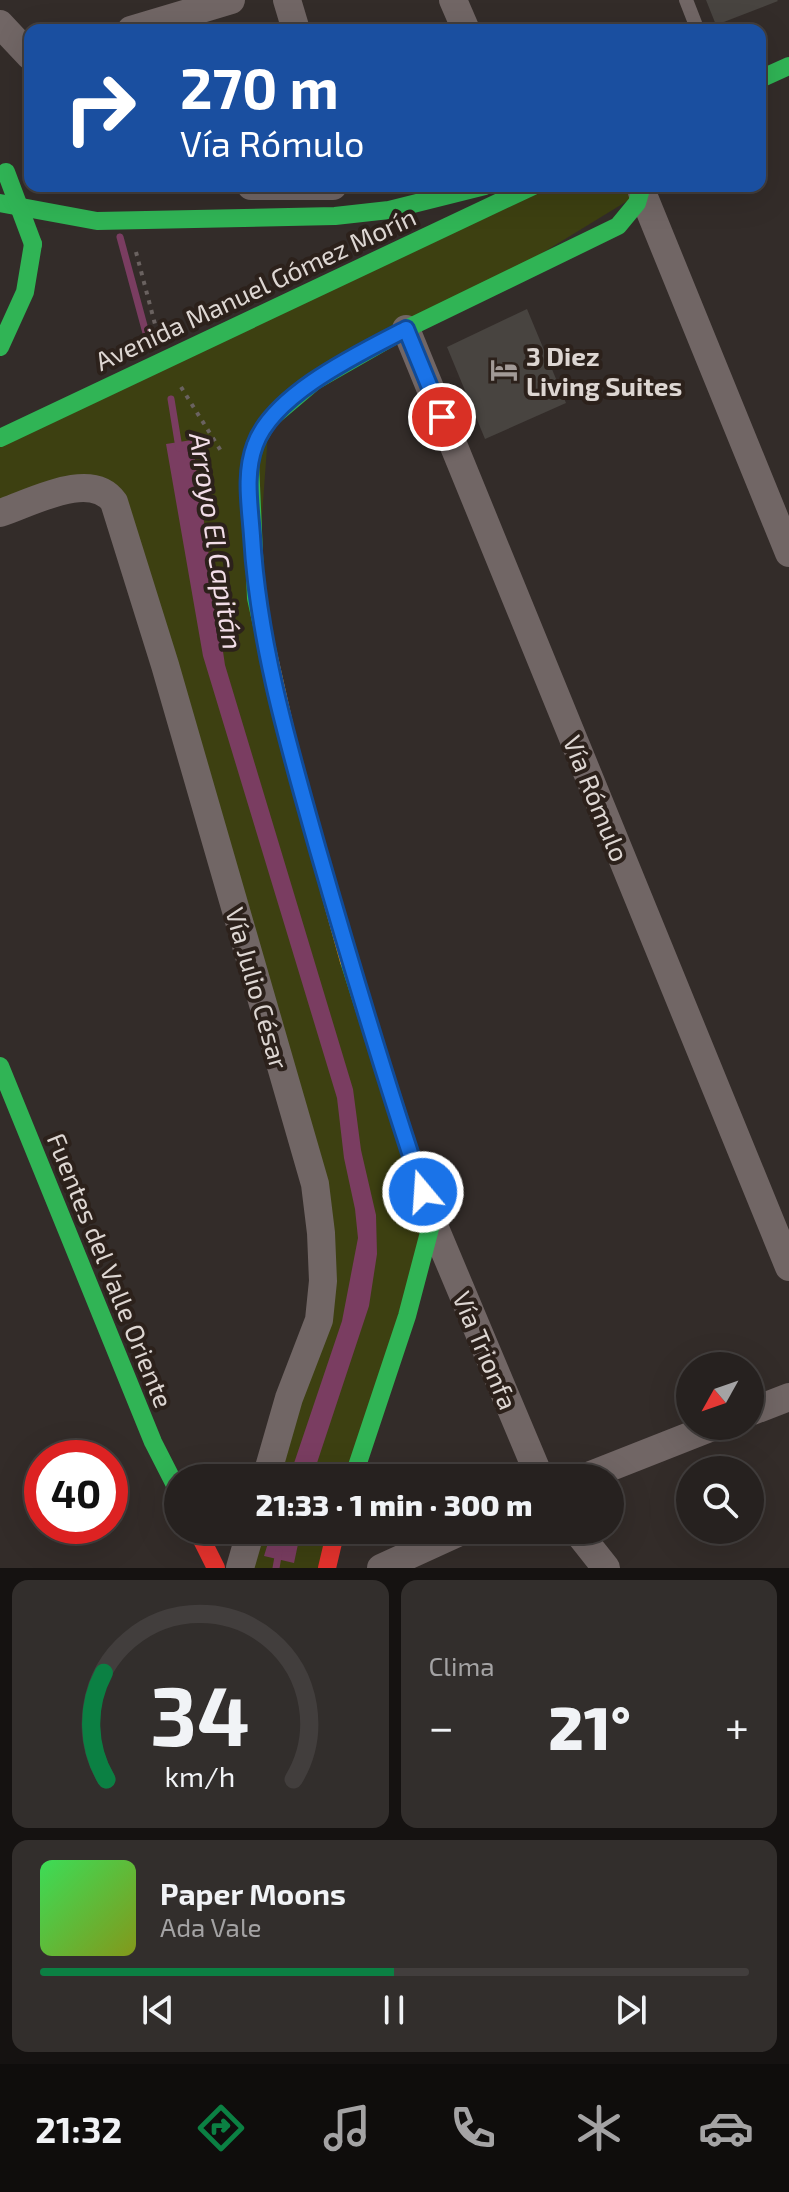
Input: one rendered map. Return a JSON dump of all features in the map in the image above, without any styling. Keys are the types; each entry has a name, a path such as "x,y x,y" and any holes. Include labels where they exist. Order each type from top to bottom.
{"main road":[{"path":"766,76 789,66"},
{"path":"0,149 33,244 25,292 0,347"},
{"path":"0,203 97,221 324,217 389,210 461,192"},
{"name":"Avenida Manuel Gómez Morín","path":"0,438 520,192"},
{"path":"358,1464 407,1316 432,1221 365,1017 289,746 256,598 249,488 255,444 269,420 315,381 406,329 618,226 640,192"},
{"name":"Fuentes del Valle Oriente","path":"0,1066 164,1464"},
{"path":"204,1544 216,1568"},
{"path":"327,1568 333,1544"}],"street":[{"path":"151,24 231,0"},
{"path":"287,0 294,24"},
{"path":"453,0 463,24"},
{"path":"0,24 24,50"},
{"path":"643,192 789,553"},
{"name":"Vía Rómulo","path":"406,329 789,1267"},
{"name":"Vía Julio César","path":"0,513 81,487 103,491 114,502 165,665 315,1184 323,1281 319,1320 289,1398 270,1464"},
{"name":"Vía Trionfa","path":"432,1221 534,1464"},
{"path":"764,1407 789,1397"},
{"path":"619,1464 679,1440"},
{"path":"240,1568 247,1544"},
{"path":"381,1568 433,1544"},
{"path":"587,1544 606,1568"}],"lane":[{"path":"686,0 695,23"}],"green space":[{"path":"519,192 642,192 269,420 256,598 432,1221 357,1464 271,1464 304,1364 321,1233 114,503 81,487 0,510 0,438"},
{"path":"247,1544 333,1544 327,1568 240,1568"}],"shaded area":[{"path":"192,440 225,665 353,1089 361,1150 376,1215 377,1254 369,1306 317,1464 294,1464 342,1321 358,1238 355,1209 344,1158 337,1098 203,656 166,444"},
{"path":"268,1544 298,1544 294,1563 264,1556"}],"building":[{"path":"706,0 778,1 719,24 716,24"},
{"path":"527,309 566,403 485,439 447,347"}],"waterway":[{"name":"Arroyo El Capitán","path":"120,237 146,333"},
{"name":"Arroyo El Capitán","path":"171,399 179,448"},
{"name":"Arroyo El Capitán","path":"276,1568 279,1551"}],"traffic: fast":[{"path":"766,76 789,66"},
{"path":"6,172 33,244"},
{"path":"0,203 97,221 335,216 389,210 461,192"},
{"path":"0,438 520,192"},
{"path":"268,653 256,598 250,463 255,444 269,420 315,381 406,329 618,226 637,203 640,192"},
{"path":"0,347 25,292 33,244"},
{"path":"349,961 432,1221 407,1316 358,1464"},
{"path":"0,1066 164,1464"}],"traffic: slow":[{"path":"268,653 289,746 349,961"}],"traffic: jam":[{"path":"204,1544 216,1568"},
{"path":"327,1568 333,1544"}],"place":[{"name":"3 Diez Living Suites","path":"504,370"}],"route":[{"path":"423,1192 365,1017 289,746 256,598 249,488 255,444 269,420 315,381 406,329 442,417"}]}
